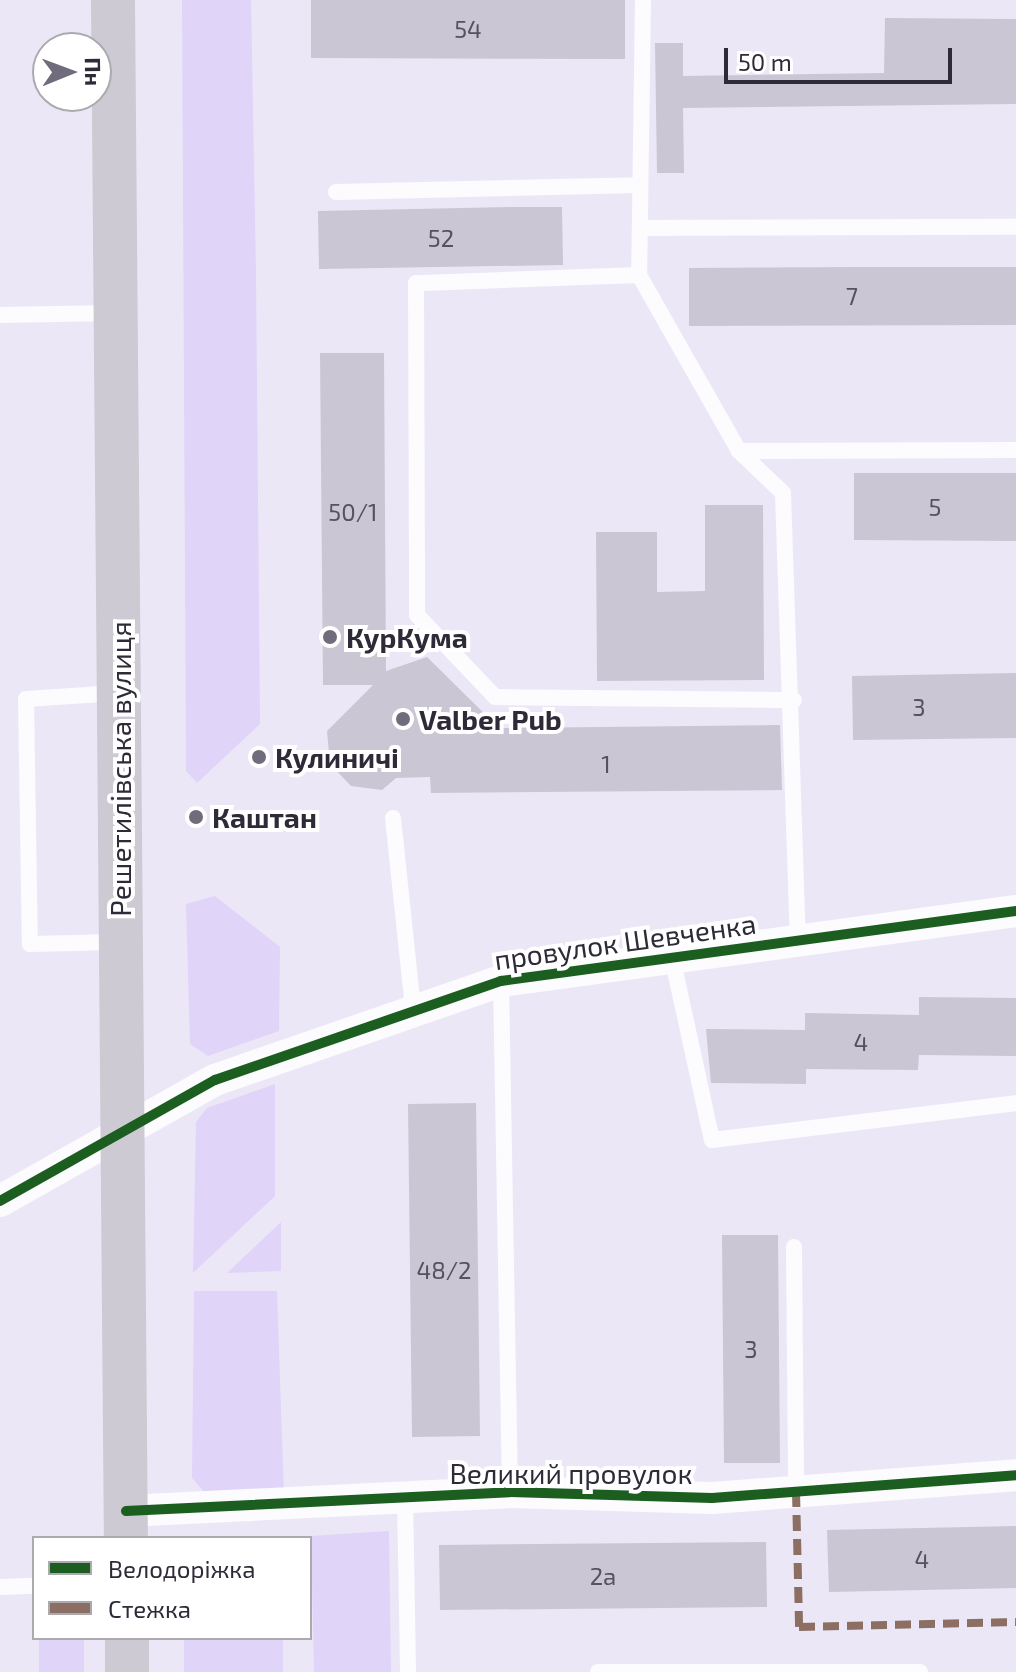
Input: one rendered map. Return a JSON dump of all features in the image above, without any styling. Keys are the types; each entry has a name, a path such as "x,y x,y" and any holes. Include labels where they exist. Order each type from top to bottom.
{"main road":[{"name":"Решетилівська вулиця","path":"113,0 126,1525"},
{"path":"127,1640 127,1672"}],"street":[{"name":"провулок Шевченка","path":"0,1201 123,1128 215,1080 413,1007 501,981 1016,911"},
{"name":"Великий провулок","path":"126,1525 405,1497 510,1492 712,1498 1016,1475"}],"lane":[{"path":"643,0 639,275 739,451 783,493 794,700 798,940"},
{"path":"336,192 639,185"},
{"path":"641,228 1016,227"},
{"path":"639,275 416,283 417,615 495,697 794,700"},
{"path":"0,315 116,313"},
{"path":"739,451 1016,450"},
{"path":"119,693 26,699 30,944 121,942"},
{"path":"393,818 413,1007"},
{"path":"672,957 712,1140 1016,1103"},
{"path":"501,981 510,1492"},
{"path":"794,1247 796,1491"},
{"path":"405,1497 408,1672"},
{"path":"0,1587 32,1586"},
{"path":"598,1672 920,1672"}],"shaded area":[{"path":"182,0 251,0 260,724 197,783 186,771"},
{"path":"215,896 280,947 279,1031 208,1056 190,1044 186,904"},
{"path":"275,1084 275,1196 193,1273 196,1122 207,1108"},
{"path":"281,1222 281,1271 227,1273"},
{"path":"194,1291 277,1291 284,1497 205,1493 192,1478"},
{"path":"389,1531 391,1672 314,1672 311,1536"},
{"path":"39,1640 84,1640 84,1672 39,1672"},
{"path":"184,1640 283,1640 283,1672 184,1672"}],"building":[{"path":"311,0 625,0 625,59 311,58"},
{"path":"885,18 1016,19 1016,104 683,108 684,173 657,173 655,43 683,43 683,76 884,73"},
{"path":"562,207 563,265 319,269 318,211"},
{"path":"1016,267 1016,325 689,326 689,268"},
{"path":"320,353 384,353 386,671 427,657 499,728 780,725 782,790 431,793 430,777 396,778 382,790 351,786 330,764 327,731 373,685 323,685"},
{"path":"854,473 1016,473 1016,541 854,540"},
{"path":"705,505 763,505 764,680 597,681 596,532 657,532 657,592 705,591"},
{"path":"1016,673 1016,738 853,740 852,676"},
{"path":"919,997 1016,998 1016,1056 919,1055 918,1070 806,1069 806,1084 711,1083 706,1029 805,1030 805,1013 919,1015"},
{"path":"476,1103 480,1436 412,1437 408,1104"},
{"path":"722,1235 778,1235 780,1463 724,1463"},
{"path":"1016,1526 1016,1588 829,1592 827,1530"},
{"path":"766,1542 767,1607 440,1610 439,1545"}],"marked path":[{"path":"796,1491 799,1627 1016,1622"}],"cycle path":[{"path":"0,1201 215,1080 501,981 1016,911"},
{"path":"126,1511 510,1492 712,1498 1016,1475"}],"place":[{"name":"КурКума","path":"330,637"},
{"name":"Valber Pub","path":"403,719"},
{"name":"Кулиничі","path":"259,757"},
{"name":"Каштан","path":"196,817"}]}
